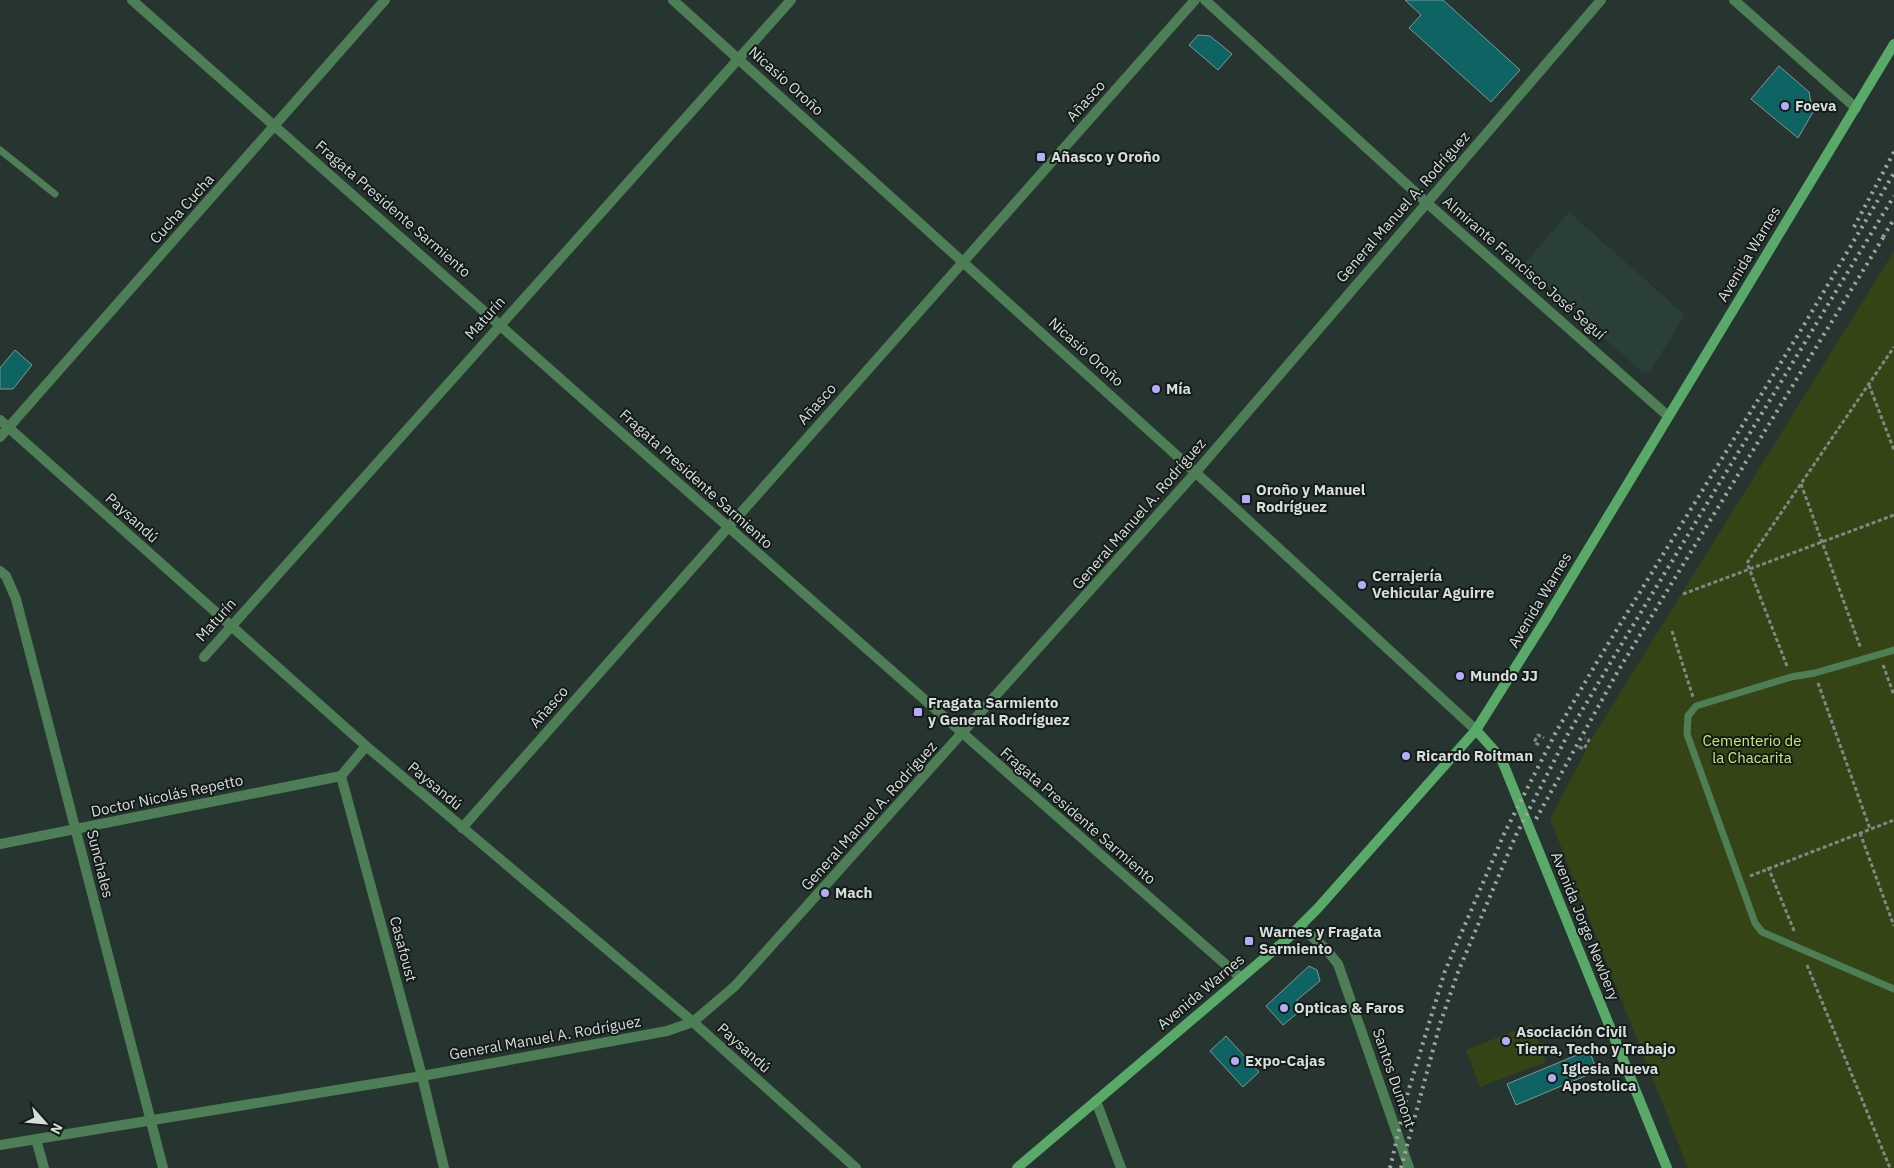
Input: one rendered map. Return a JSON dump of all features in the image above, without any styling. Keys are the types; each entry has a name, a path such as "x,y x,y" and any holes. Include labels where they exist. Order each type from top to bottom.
{"main road":[{"name":"Avenida Warnes","path":"1017,1168 1300,926 1476,730 1546,619 1894,44"},
{"name":"Avenida Jorge Newbery","path":"1476,730 1501,758 1667,1168"}],"street":[{"name":"Fragata Presidente Sarmiento","path":"132,0 500,324 727,528 1241,978"},
{"name":"Cucha Cucha","path":"0,437 4,424 276,126 385,0"},
{"name":"Nicasio Oroño","path":"674,0 1196,472 1476,730"},
{"name":"Maturín","path":"204,657 791,0"},
{"name":"Añasco","path":"462,828 1195,0"},
{"name":"Almirante Francisco José Seguí","path":"1205,0 1427,203 1668,416"},
{"name":"General Manuel A. Rodríguez","path":"0,1145 422,1076 642,1036 693,1022 735,986 1196,472 1600,0"},
{"path":"1734,0 1856,108"},
{"name":"Paysandú","path":"4,424 366,746 693,1022 856,1168"},
{"name":"Sunchales","path":"0,571 6,576 16,598 163,1168"},
{"path":"341,776 366,746"},
{"name":"Doctor Nicolás Repetto","path":"0,844 341,776"},
{"name":"Casafoust","path":"341,776 422,1076 444,1168"},
{"name":"Santos Dumont","path":"1300,926 1326,949 1338,964 1409,1168"},
{"path":"1096,1101 1121,1168"},
{"path":"36,1139 44,1168"}],"lane":[{"path":"0,150 55,194"},
{"path":"1894,650 1815,673 1791,677 1696,706 1688,716 1688,734 1755,923 1762,932 1894,989"}],"path":[{"path":"1791,677 1747,563 1894,347"},
{"path":"1869,385 1894,450"},
{"path":"1801,484 1865,659"},
{"path":"1683,594 1894,515"},
{"path":"1672,631 1696,706"},
{"path":"1879,655 1894,695"},
{"path":"1815,673 1870,829"},
{"path":"1539,745 1534,742 1538,735 1544,738"},
{"path":"1579,746 1584,749 1589,740 1585,738"},
{"path":"1740,881 1768,868 1894,820"},
{"path":"1860,833 1894,926"},
{"path":"1768,868 1890,1168"}],"shaded area":[{"path":"1569,212 1685,315 1650,371 1643,373 1523,265"}],"green space":[{"name":"Cementerio de la Chacarita","path":"1894,251 1894,1168 1688,1168 1550,819 1594,735"},
{"path":"1532,1024 1546,1062 1480,1087 1466,1050"}],"building":[{"path":"1405,0 1443,0 1520,70 1491,102 1409,28 1421,15"},
{"path":"1198,35 1210,36 1232,54 1218,70 1189,45"},
{"name":"Foeva","path":"1779,66 1809,92 1813,112 1798,138 1751,99"},
{"path":"15,350 32,365 13,389 0,389 0,368"},
{"path":"1309,966 1317,970 1320,981 1297,1000 1300,1011 1283,1025 1266,1006"},
{"name":"Expo-Cajas","path":"1226,1036 1259,1072 1243,1087 1210,1051"},
{"name":"Iglesia Nueva Apostolica","path":"1589,1050 1597,1071 1516,1105 1507,1084"}],"railway":[{"path":"1854,227 1894,152"},
{"path":"1390,1168 1408,1092 1445,971 1504,834 1556,732 1597,662 1804,325 1894,173"},
{"path":"1401,1168 1440,1024 1458,972 1516,835 1568,734 1894,196"},
{"path":"1883,237 1894,219"},
{"path":"1536,819 1618,671 1886,233"}],"place":[{"name":"Foeva","path":"1785,106"},
{"name":"Añasco y Oroño","path":"1041,157"},
{"name":"Mía","path":"1156,389"},
{"name":"Oroño y Manuel Rodríguez","path":"1246,499"},
{"name":"Cerrajería Vehicular Aguirre","path":"1362,585"},
{"name":"Mundo JJ","path":"1460,676"},
{"name":"Fragata Sarmiento y General Rodríguez","path":"918,712"},
{"name":"Ricardo Roitman","path":"1406,756"},
{"name":"Mach","path":"825,893"},
{"name":"Warnes y Fragata Sarmiento","path":"1249,941"},
{"name":"Opticas & Faros","path":"1284,1008"},
{"name":"Asociación Civil Tierra, Techo y Trabajo","path":"1506,1041"},
{"name":"Expo-Cajas","path":"1235,1061"},
{"name":"Iglesia Nueva Apostolica","path":"1552,1078"}]}
